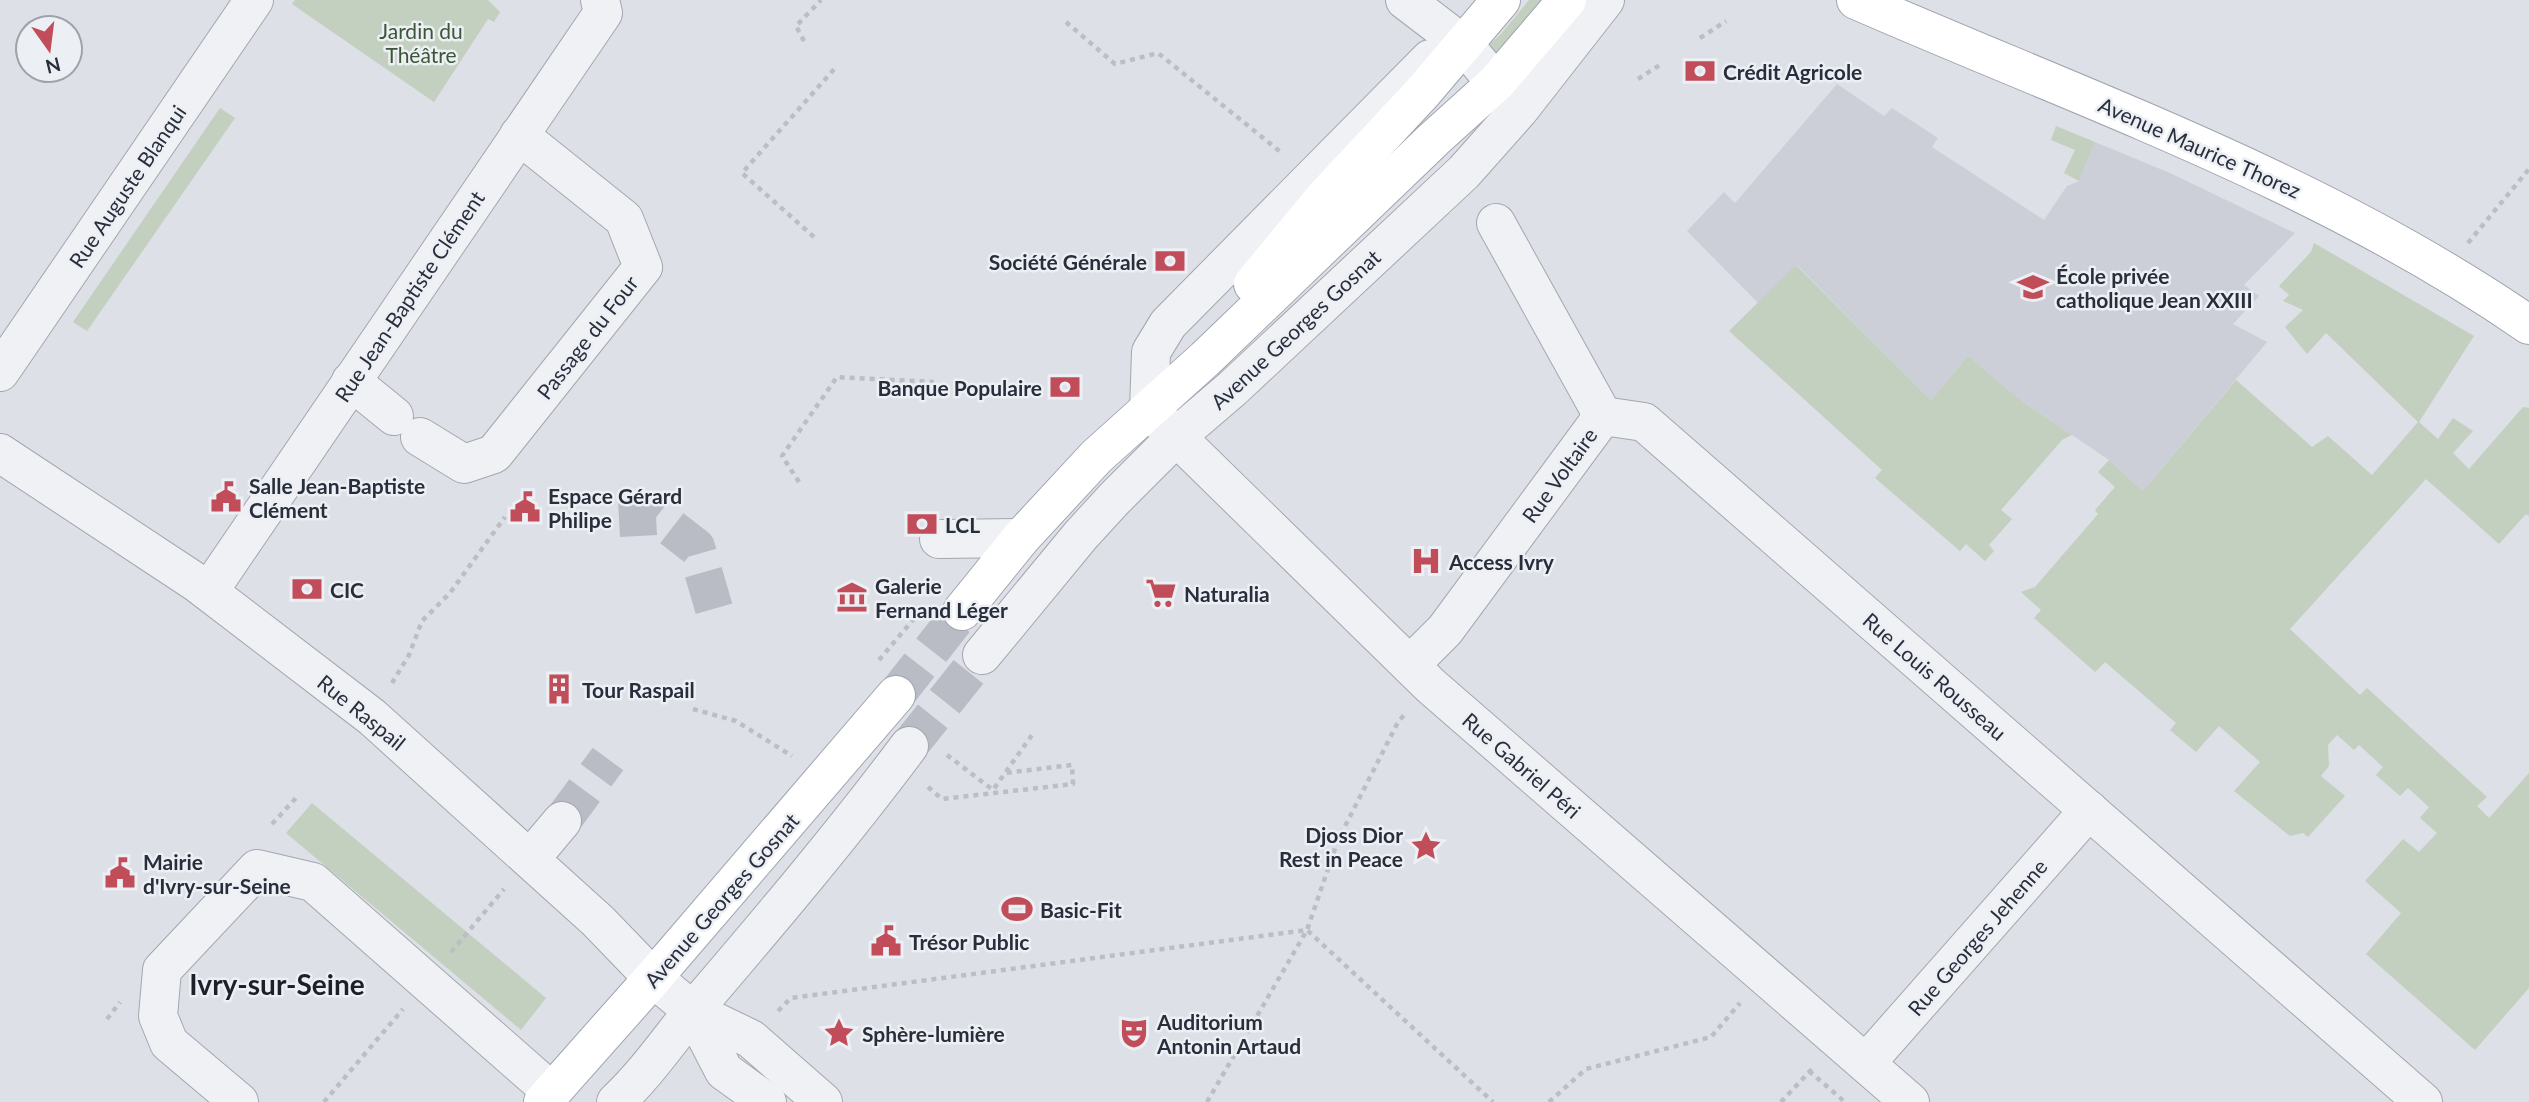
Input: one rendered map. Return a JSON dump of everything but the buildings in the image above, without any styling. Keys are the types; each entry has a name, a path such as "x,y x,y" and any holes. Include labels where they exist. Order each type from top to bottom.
{"main road":[{"name":"Avenue Georges Gosnat","path":"1149,410 1324,198 1464,46 1501,0"},
{"name":"Avenue Georges Gosnat","path":"962,611 1021,538 1096,457 1496,83 1567,0"},
{"name":"Avenue Maurice Thorez","path":"1856,0 2142,119 2268,176 2436,265 2529,325"},
{"name":"Avenue Georges Gosnat","path":"547,1097 896,695"}],"street":[{"name":"Rue Auguste Blanqui","path":"0,372 254,0"},
{"name":"Rue Jean-Baptiste Clément","path":"209,591 603,13 600,0"},
{"path":"1405,0 1464,46 1496,83"},
{"name":"Avenue Georges Gosnat","path":"982,655 1081,535 1177,436 1233,388 1455,180 1518,110 1605,0"},
{"name":"Passage du Four","path":"351,382 407,426 464,464 494,454 643,267 624,219 519,135"},
{"path":"1496,223 1603,416"},
{"name":"Rue Gabriel Péri","path":"1149,410 1421,675 1910,1102"},
{"name":"Rue Voltaire","path":"1421,675 1445,630 1603,416"},
{"name":"Rue Louis Rousseau","path":"1603,416 1644,422 2423,1102"},
{"name":"Rue Raspail","path":"0,453 209,591 372,717 598,921 653,978 693,1011"},
{"path":"939,540 1021,538"},
{"path":"616,1102 636,1083 693,1011 915,752"},
{"name":"Rue Georges Jehenne","path":"1866,1063 2089,810"},
{"path":"530,859 562,821"},
{"path":"239,1102 169,1043 158,1016 162,971 257,869 313,882 547,1097"},
{"path":"693,1011 751,1039 823,1102"},
{"path":"693,1011 724,1070 768,1102"}],"path":[{"path":"804,41 796,26 821,0"},
{"path":"1700,38 1726,21"},
{"path":"1066,22 1115,64 1158,53 1281,152"},
{"path":"1638,79 1663,63"},
{"path":"814,237 743,173 836,66"},
{"path":"2468,243 2529,169"},
{"path":"799,482 782,456 837,377 934,382"},
{"path":"372,717 409,655 422,621 450,593 505,517"},
{"path":"1207,1102 1307,930 1344,828 1421,675"},
{"path":"693,709 736,721 765,739"},
{"path":"915,752 993,790 1032,735"},
{"path":"915,752 942,799 1073,784 1072,765 1005,773"},
{"path":"272,824 296,798"},
{"path":"751,1039 791,998 1307,930"},
{"path":"1307,930 1493,1102"},
{"path":"1549,1102 1586,1069 1710,1037 1765,975"},
{"path":"1810,1072 1845,1102"}],"shaded area":[{"name":"École privée catholique Jean XXIII","path":"1837,84 1884,116 1892,108 1938,138 1932,147 2044,220 2067,186 2079,181 2095,142 2170,173 2295,233 2244,285 2259,296 2233,324 2267,342 2143,491 2109,460 2023,402 1968,356 1931,400 1797,265 1758,303 1687,231 1724,192 1735,203"}],"green space":[{"name":"Jardin du Théâtre","path":"295,0 488,0 500,12 494,22 488,19 434,102 292,4"},
{"path":"1529,0 1554,0 1495,57 1490,44"},
{"path":"220,108 235,118 87,331 73,322"},
{"path":"2056,126 2095,142 2079,181 2064,173 2075,150 2051,140"},
{"path":"2314,243 2474,336 2419,422 2438,439 2453,418 2473,431 2453,453 2469,469 2523,407 2529,408 2529,516 2526,514 2499,544 2426,479 2290,629 2360,695 2367,688 2487,797 2477,806 2489,818 2529,773 2529,988 2475,1050 2366,954 2401,913 2365,881 2403,839 2419,852 2437,833 2420,818 2429,807 2408,788 2400,796 2376,775 2383,767 2359,745 2354,750 2337,735 2328,745 2329,766 2321,776 2345,796 2308,837 2303,833 2290,836 2234,791 2260,762 2219,726 2196,752 2170,730 2176,723 2105,662 2095,672 2034,618 2041,610 2021,592 2035,587 2098,514 2095,510 2115,487 2098,472 2109,460 2143,491 2236,380 2312,447 2328,436 2372,475 2418,422 2326,333 2307,354 2285,327 2303,310 2283,301 2289,295 2279,286 2311,252"},
{"path":"1796,265 1931,400 1968,356 2023,402 2072,435 2062,440 2001,510 2012,519 1989,545 1994,551 1985,561 1966,544 1960,551 1875,478 1882,470 1729,331"},
{"path":"312,803 546,998 521,1030 286,833"}],"tunnel":[{"path":"619,518 656,516 696,547 719,626"},
{"path":"896,695 962,611"},
{"path":"909,746 982,655"},
{"path":"562,821 608,759"}],"place":[{"name":"Crédit Agricole","path":"1700,71"},
{"name":"Société Générale","path":"1170,261"},
{"name":"École privée catholique Jean XXIII","path":"2033,287"},
{"name":"Banque Populaire","path":"1065,387"},
{"name":"Salle Jean-Baptiste Clément","path":"226,497"},
{"name":"Espace Gérard Philipe","path":"525,507"},
{"name":"LCL","path":"922,524"},
{"name":"Access Ivry","path":"1426,561"},
{"name":"CIC","path":"307,589"},
{"name":"Naturalia","path":"1161,593"},
{"name":"Galerie Fernand Léger","path":"852,597"},
{"name":"Tour Raspail","path":"559,689"},
{"name":"Djoss Dior Rest in Peace","path":"1426,846"},
{"name":"Mairie d'Ivry-sur-Seine","path":"120,873"},
{"name":"Basic-Fit","path":"1017,909"},
{"name":"Trésor Public","path":"886,941"},
{"name":"Sphère-lumière","path":"839,1033"},
{"name":"Auditorium Antonin Artaud","path":"1134,1033"}],"district":[{"name":"Ivry-sur-Seine","path":"277,984"}]}
